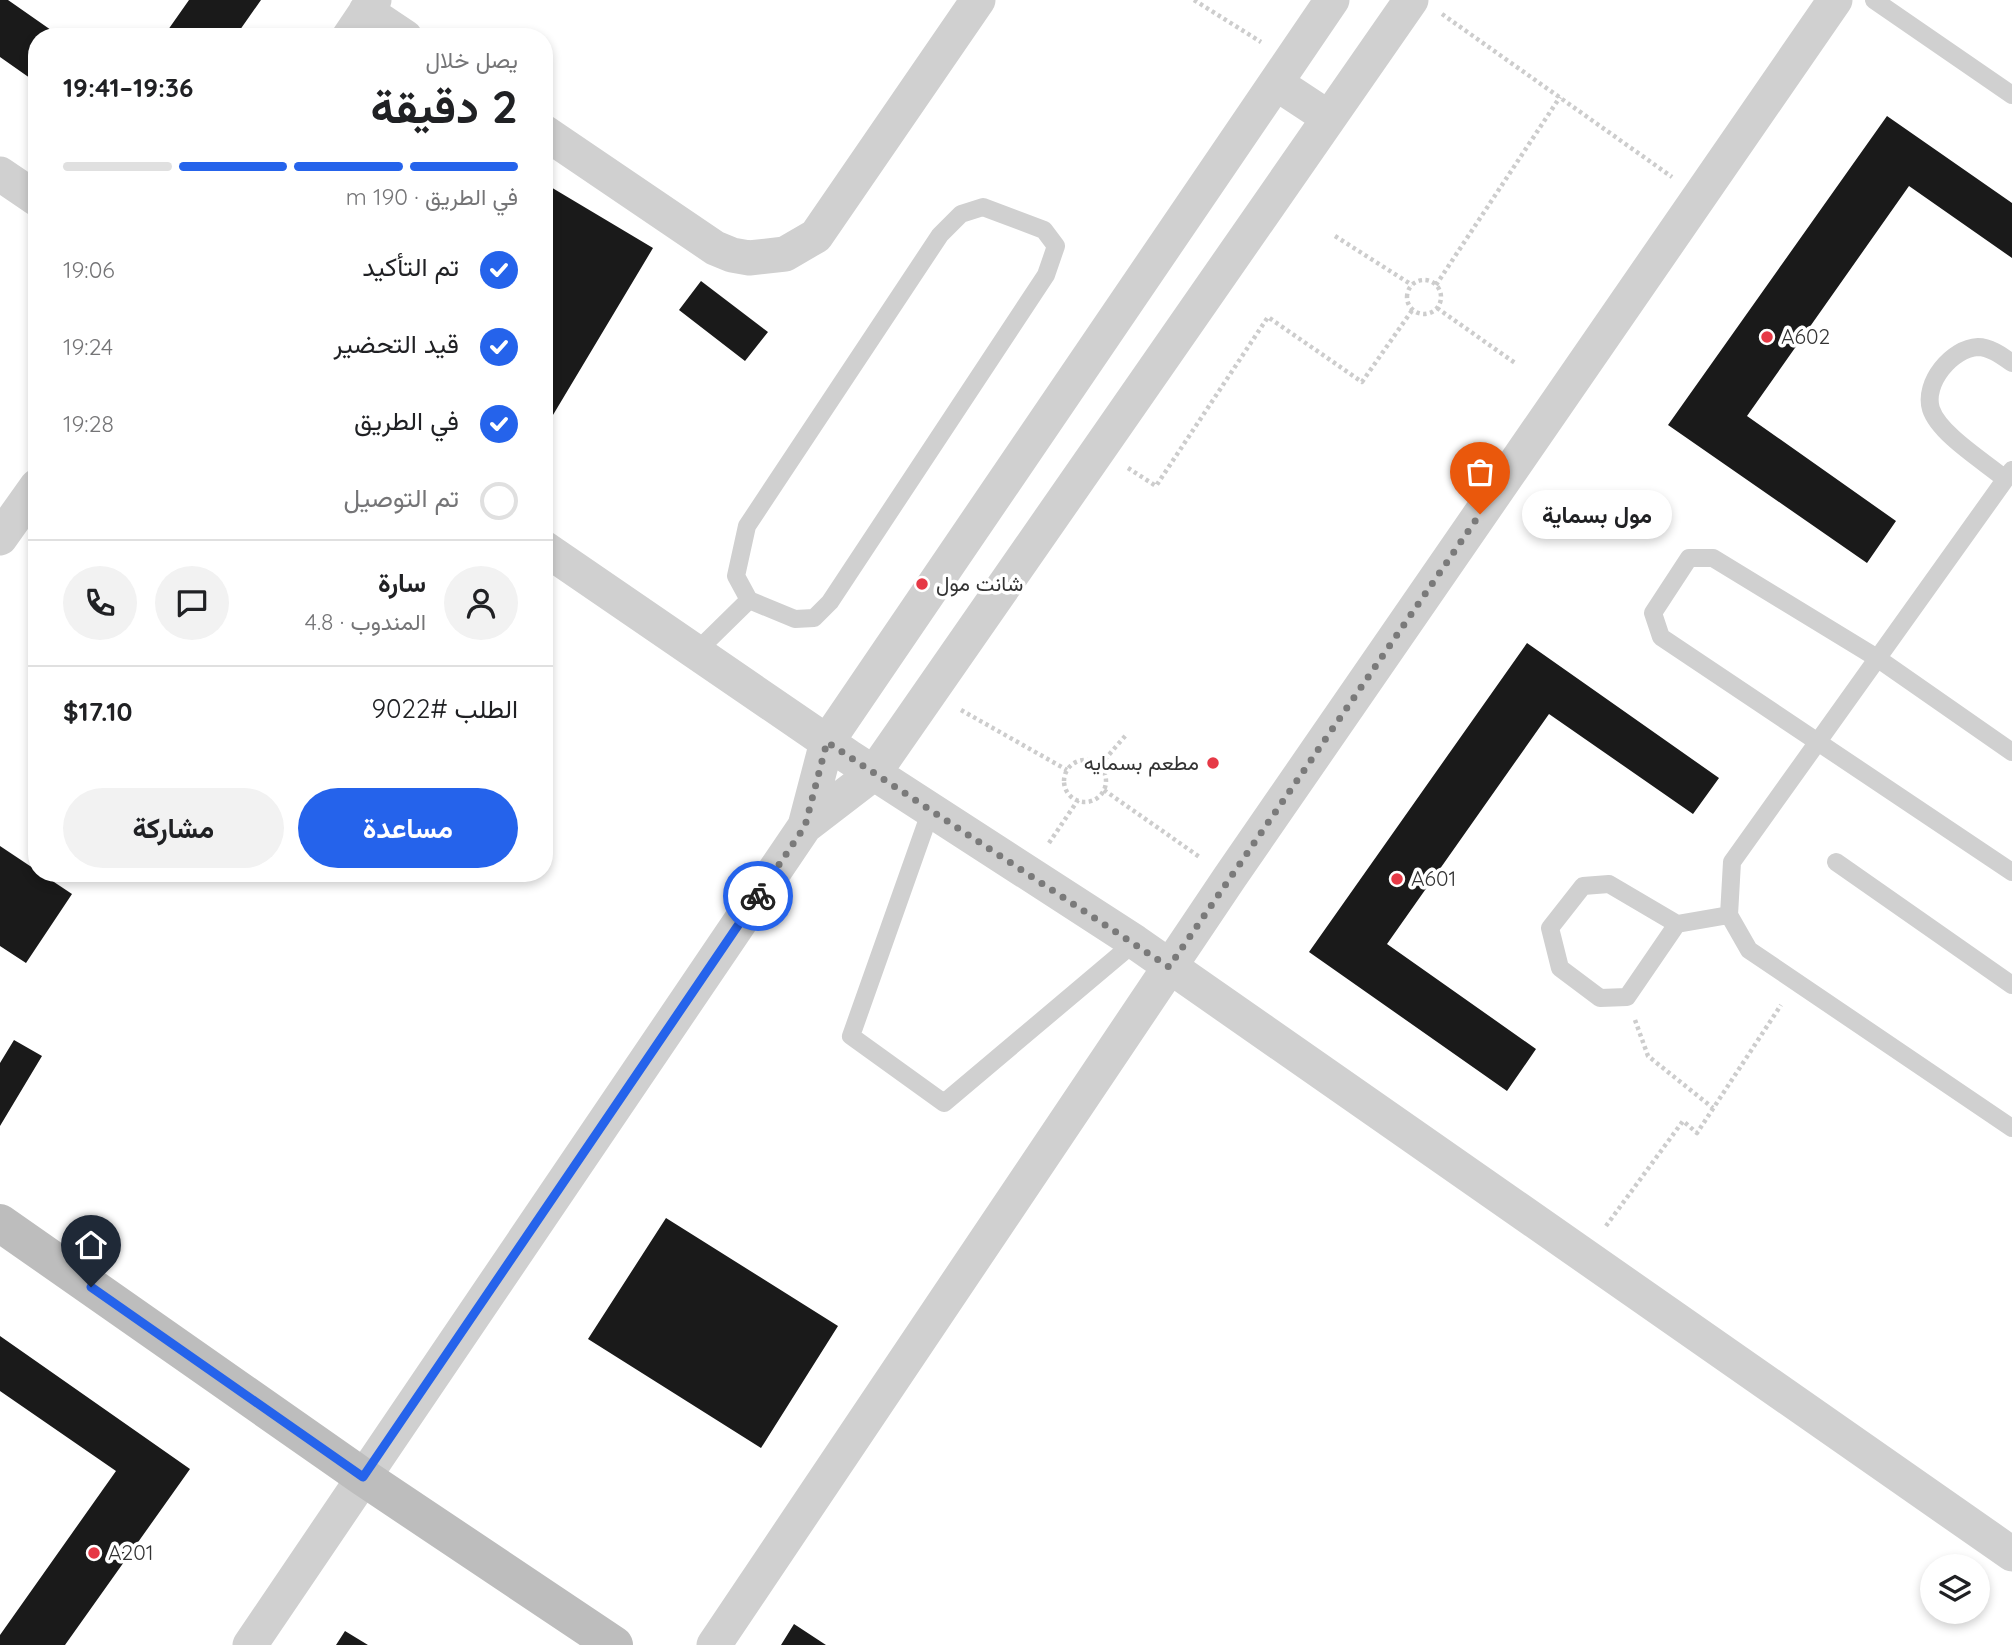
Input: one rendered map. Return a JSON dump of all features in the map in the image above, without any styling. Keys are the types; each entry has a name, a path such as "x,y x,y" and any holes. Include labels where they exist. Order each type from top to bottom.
{"street":[{"path":"553,138 715,248 749,258 785,254 816,236 978,0"},
{"path":"805,826 827,742 1332,0"},
{"path":"714,1645 1230,877 1835,0"},
{"path":"250,1645 805,826 874,773 1329,118 1421,4"},
{"path":"363,16 387,28"},
{"path":"1283,72 1329,118"},
{"path":"0,174 28,194"},
{"path":"0,538 28,499"},
{"path":"553,554 827,742 1135,942 2012,1554"},
{"path":"0,1223 363,1477 614,1645"}],"lane":[{"path":"1874,0 2012,95"},
{"path":"983,207 1044,230 1056,246 1046,275 830,602 814,618 796,619 749,600 736,576 747,526 940,235 961,214 983,207"},
{"path":"2012,363 1980,347 1963,350 1949,360 1929,392 1931,408 1940,426 2009,474 1732,862 1730,915 1749,950 2012,1128"},
{"path":"2012,752 1877,658 1713,558 1689,558 1653,613 1661,637 2012,872"},
{"path":"696,652 749,600"},
{"path":"931,810 851,1036 944,1103 1135,942"},
{"path":"1836,862 2012,985"},
{"path":"1677,924 1627,997 1600,998 1560,968 1550,928 1583,886 1609,884 1677,924 1730,915"}],"path":[{"path":"1194,0 1283,72"},
{"path":"1421,4 1560,97 1700,197"},
{"path":"1436,285 1560,97"},
{"path":"1335,236 1412,285 1428,280 1436,285 1441,292 1437,308"},
{"path":"1412,285 1408,302 1413,309 1420,314 1437,308"},
{"path":"1437,308 1515,363"},
{"path":"1099,448 1156,486 1268,317 1362,382 1413,309"},
{"path":"929,692 1067,770"},
{"path":"1100,765 1126,735"},
{"path":"1028,873 1078,800 1097,798 1104,790 1107,777 1100,765 1088,760 1076,762 1067,770 1066,787 1078,800"},
{"path":"1104,790 1230,877"},
{"path":"1585,1255 1684,1121 1697,1133 1760,1042 1795,981"},
{"path":"1627,997 1648,1056 1713,1108"}],"building":[{"path":"0,0 8,0 48,28 28,28 28,77 0,57"},
{"path":"189,0 261,0 241,28 169,28"},
{"name":"A602","path":"1887,116 2012,203 2012,258 1909,186 1747,416 1896,521 1867,563 1668,425"},
{"path":"553,188 653,248 553,415"},
{"path":"701,281 768,332 745,361 679,310"},
{"name":"A601","path":"1527,643 1719,778 1693,814 1549,714 1387,944 1536,1049 1507,1091 1309,952"},
{"path":"0,846 28,865 28,882 54,882 72,894 26,963 0,946"},
{"path":"14,1040 42,1056 0,1126 0,1063"},
{"path":"666,1218 838,1326 761,1448 588,1339"},
{"name":"A201","path":"0,1336 190,1469 65,1645 0,1645 0,1635 116,1471 0,1391"},
{"path":"794,1624 826,1645 781,1645"},
{"path":"345,1631 368,1645 336,1645"}],"way so far":[{"path":"758,896 805,826 827,742 1135,942 1169,967 1480,514"}],"place":[{"name":"A602","path":"1767,337"},
{"name":"مول بسماية","path":"1480,514"},
{"name":"شانت مول","path":"922,584"},
{"name":"مطعم بسمايه","path":"1213,763"},
{"name":"A601","path":"1397,879"},
{"name":"A201","path":"94,1553"}],"route":[{"path":"91,1287 363,1477 758,896"}]}
